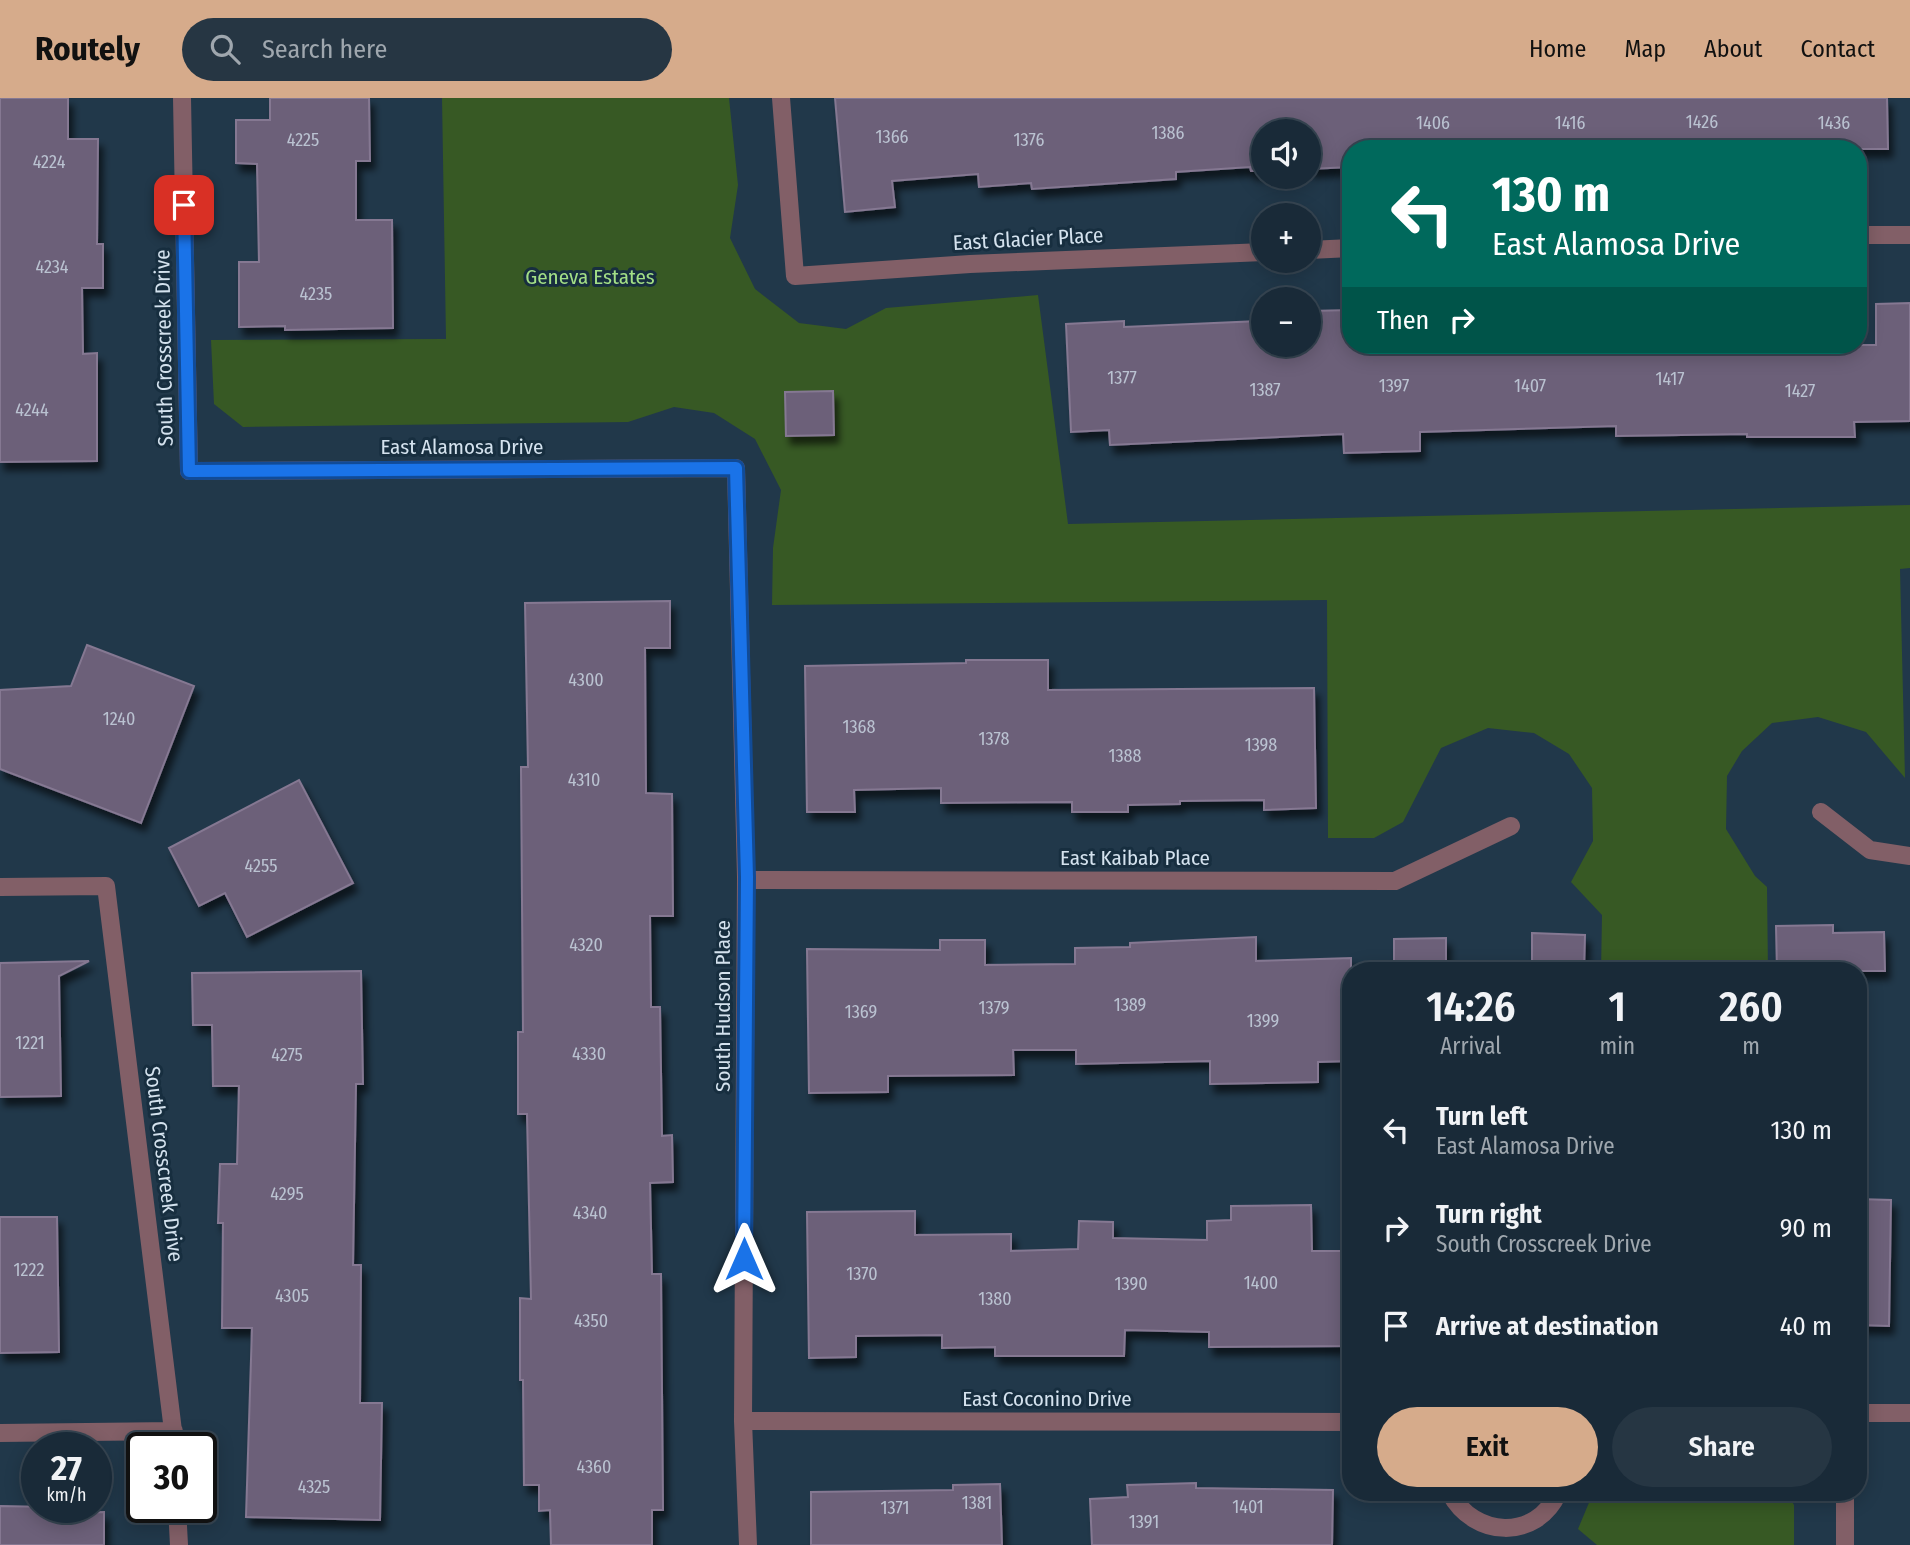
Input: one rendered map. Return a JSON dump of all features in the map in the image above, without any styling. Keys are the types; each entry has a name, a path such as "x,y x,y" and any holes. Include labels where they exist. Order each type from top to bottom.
{"street":[{"name":"South Crosscreek Drive","path":"183,98 189,471"},
{"name":"East Glacier Place","path":"781,98 795,276 970,264 1251,253"},
{"path":"1867,235 1910,234"},
{"path":"1321,249 1342,248"},
{"name":"East Alamosa Drive","path":"189,471 736,468"},
{"name":"South Hudson Place","path":"736,468 747,880 743,1422 748,1545"},
{"path":"1821,812 1870,849 1910,856"},
{"name":"East Kaibab Place","path":"747,880 1395,881 1511,826"},
{"name":"South Crosscreek Drive","path":"0,887 106,886 174,1432"},
{"path":"1867,1413 1910,1413"},
{"name":"East Coconino Drive","path":"743,1422 1342,1422"},
{"path":"0,1433 126,1437"},
{"path":"1456,1501 1469,1517 1500,1529 1523,1527 1541,1517 1555,1501"},
{"path":"1845,1501 1845,1545"},
{"path":"178,1523 179,1545"}],"green space":[{"name":"Geneva Estates","path":"442,98 729,98 738,185 730,238 755,289 799,323 846,329 886,308 1038,295 1068,524 1910,505 1910,568 1900,569 1905,778 1866,732 1818,717 1772,723 1742,751 1727,776 1726,829 1755,876 1767,887 1768,962 1601,962 1602,915 1571,882 1593,841 1592,788 1569,754 1534,733 1488,728 1441,748 1403,822 1374,838 1328,838 1327,600 772,605 773,548 781,490 755,439 714,413 674,407 628,422 243,427 214,404 211,340 446,339"},
{"path":"1590,1501 1792,1501 1794,1505 1794,1545 1597,1545 1578,1529"}],"building":[{"path":"0,98 68,98 68,139 98,139 97,244 103,244 103,288 82,288 83,354 97,353 97,461 0,462"},
{"path":"270,98 369,98 370,161 356,161 356,220 392,220 393,328 285,330 285,326 239,327 239,262 259,262 257,164 236,163 236,120 270,120"},
{"path":"835,98 1887,98 1888,149 1867,149 1867,140 1342,140 1342,167 1321,168 1321,119 1251,119 1251,171 1250,167 1176,172 1176,179 1032,189 1031,183 979,187 978,174 892,181 895,207 845,212"},
{"path":"1910,303 1910,421 1854,422 1855,437 1747,437 1747,434 1616,436 1616,426 1420,432 1420,451 1344,453 1343,434 1110,445 1109,430 1071,432 1066,324 1124,321 1124,327 1251,321 1251,357 1321,357 1321,311 1342,310 1342,354 1867,354 1867,345 1876,345 1876,304"},
{"path":"833,391 834,435 786,436 785,392"},
{"path":"670,601 670,648 645,648 646,793 672,794 673,916 650,916 651,1007 660,1007 662,1136 672,1135 673,1182 650,1183 652,1274 661,1274 663,1510 652,1510 652,1545 551,1545 550,1510 539,1511 539,1485 524,1485 523,1380 520,1380 520,1298 531,1299 527,1114 518,1114 518,1032 523,1032 521,767 528,767 525,603"},
{"path":"87,645 194,686 141,823 0,769 0,690 71,686"},
{"path":"966,660 1048,660 1048,690 1314,688 1316,808 1264,810 1264,800 1180,801 1180,804 1128,805 1128,812 1072,812 1072,802 941,803 941,788 854,790 855,812 807,812 805,666 966,663"},
{"path":"299,780 353,883 247,937 225,893 199,906 169,848"},
{"path":"1833,925 1833,933 1884,932 1885,971 1867,971 1867,962 1777,962 1776,926"},
{"path":"1532,933 1585,935 1584,962 1532,962"},
{"path":"1256,937 1256,961 1351,958 1351,962 1342,962 1342,1061 1318,1062 1318,1082 1210,1084 1210,1061 1076,1064 1076,1050 1013,1050 1014,1075 888,1076 888,1092 809,1093 807,949 940,950 940,940 985,940 985,965 1075,964 1075,948 1130,947 1130,943"},
{"path":"1446,938 1446,962 1394,962 1394,939"},
{"path":"89,961 59,976 61,1096 0,1097 0,963"},
{"path":"361,971 363,1084 356,1084 353,1265 361,1265 360,1403 382,1403 380,1520 246,1517 252,1328 222,1328 223,1223 218,1223 220,1164 237,1164 239,1086 213,1086 212,1025 193,1025 192,973"},
{"path":"1867,1199 1891,1200 1889,1326 1867,1325"},
{"path":"1311,1205 1312,1251 1342,1251 1342,1346 1209,1347 1209,1332 1125,1330 1124,1356 995,1356 995,1347 942,1348 942,1335 856,1336 856,1357 809,1358 807,1212 915,1211 915,1235 1011,1234 1011,1251 1078,1249 1079,1221 1113,1222 1113,1238 1207,1240 1207,1221 1231,1220 1231,1206"},
{"path":"0,1217 57,1217 59,1352 0,1353"},
{"path":"1196,1483 1196,1488 1333,1490 1332,1545 1092,1545 1090,1499 1128,1497 1127,1485"},
{"path":"1000,1484 1002,1545 811,1545 811,1492 953,1490 953,1485"},
{"path":"0,1506 21,1506 21,1523 104,1523 104,1545 0,1545"}],"route":[{"path":"184,205 189,471 736,468 747,877 744,1259"}]}
